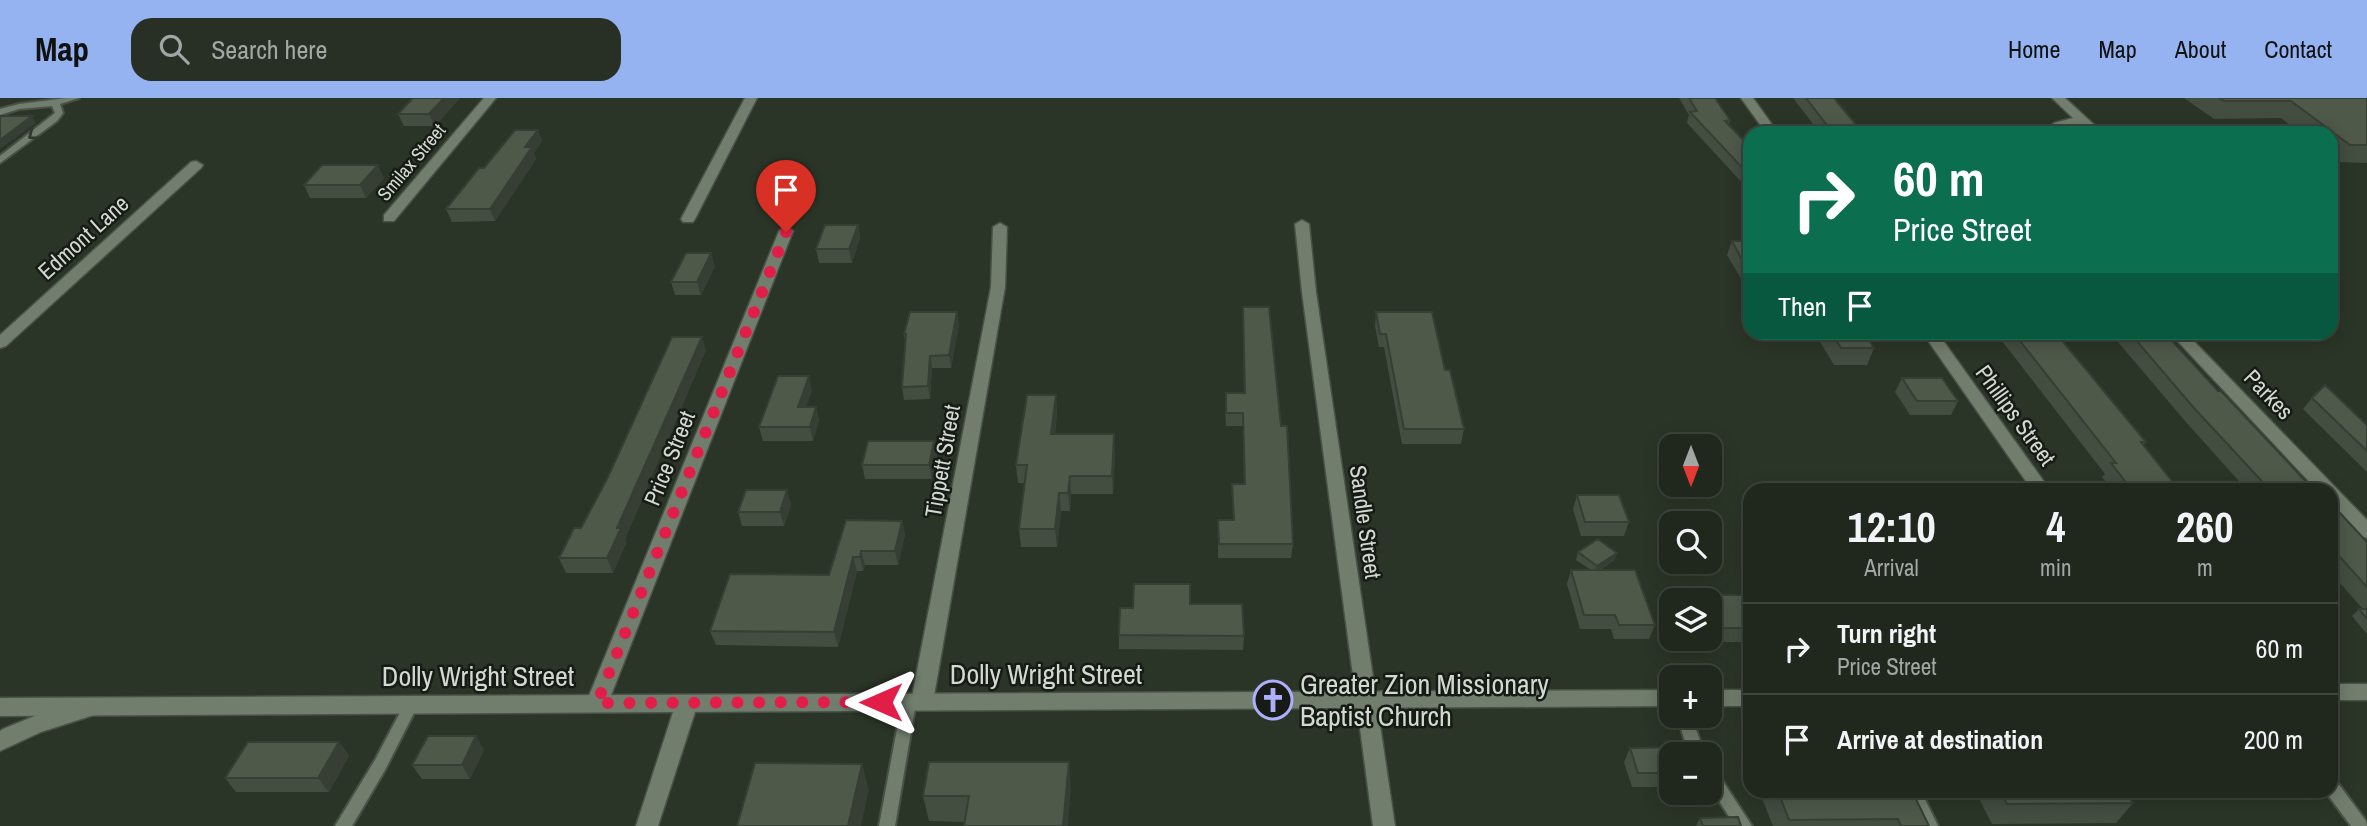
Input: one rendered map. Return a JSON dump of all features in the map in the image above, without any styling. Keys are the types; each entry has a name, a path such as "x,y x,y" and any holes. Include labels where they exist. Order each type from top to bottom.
{"street":[{"name":"Smilax Street","path":"389,218 490,98"},
{"path":"688,219 751,98"},
{"path":"1747,98 1767,126"},
{"path":"2059,98 2089,126"},
{"path":"2058,126 2081,119"},
{"name":"Edmont Lane","path":"0,343 196,165"},
{"name":"Sandle Street","path":"1302,224 1309,292 1384,826"},
{"name":"Tippett Street","path":"916,702 999,287 1000,227"},
{"name":"Price Street","path":"597,703 786,232"},
{"name":"Phillips Street","path":"1935,340 2036,483"},
{"name":"Parkes","path":"2184,340 2320,483"},
{"path":"2338,501 2367,531"},
{"path":"2338,692 2367,692"},
{"name":"Dolly Wright Street","path":"0,707 1659,698"},
{"path":"1722,698 1743,698"},
{"path":"647,826 687,704"},
{"path":"0,743 14,733 93,707"}],"lane":[{"path":"0,112 22,105 56,105 75,98"},
{"path":"0,160 54,119 59,113 56,105"},
{"path":"887,826 916,702"},
{"path":"343,826 380,765 411,705"},
{"path":"1722,792 1744,826"},
{"path":"2338,796 2360,826"},
{"path":"1916,798 1930,826"}],"building":[{"path":"413,98 444,98 429,114 398,114"},
{"path":"1689,98 1715,98 1730,120 1725,121 1743,140 1743,169 1690,112 1697,111"},
{"path":"1806,98 1834,98 1857,126 1828,126"},
{"path":"2219,98 2367,98 2367,145 2350,145 2338,136 2338,126 2325,126 2291,101 2224,101"},
{"path":"0,116 32,116 0,140"},
{"path":"515,130 538,130 525,147 532,147 490,209 446,209 479,168 484,168"},
{"path":"322,165 378,165 360,185 304,185"},
{"path":"825,225 858,225 849,249 816,249"},
{"path":"1732,241 1743,241 1743,262"},
{"path":"686,253 711,253 697,282 671,282"},
{"path":"1243,307 1269,307 1281,426 1287,426 1293,544 1219,544 1218,520 1234,520 1232,484 1245,484 1243,413 1226,413 1226,393 1245,393"},
{"path":"910,312 957,312 949,355 930,356 928,386 902,387 904,334"},
{"path":"1376,312 1432,312 1445,370 1450,370 1464,429 1404,429 1386,334 1380,334"},
{"path":"672,337 702,337 617,528 621,528 607,558 559,558 574,528 581,528 607,479"},
{"path":"1836,340 1869,340 1874,348 1841,348"},
{"path":"2019,340 2062,340 2146,442 2141,442 2173,483 2127,483 2111,463 2116,463"},
{"path":"2136,340 2171,340 2307,483 2264,483"},
{"path":"778,376 809,376 798,407 816,407 810,427 759,427"},
{"path":"1902,378 1942,378 1958,401 1917,401"},
{"path":"2325,385 2367,425 2367,451 2312,398"},
{"path":"1027,395 1056,395 1051,434 1114,434 1112,476 1070,476 1068,493 1059,493 1055,529 1019,529 1027,465 1016,465"},
{"path":"868,441 934,441 929,465 862,465"},
{"path":"746,490 787,490 780,512 738,512"},
{"path":"1577,495 1619,495 1629,522 1585,522"},
{"path":"2338,513 2367,542 2367,587 2338,555"},
{"path":"846,520 902,521 895,551 861,551 860,557 853,557 834,632 710,631 730,574 829,575"},
{"path":"1598,539 1617,553 1597,566 1578,552"},
{"path":"1571,570 1635,570 1655,625 1619,625 1615,615 1584,615"},
{"path":"1134,584 1190,584 1190,604 1242,604 1244,636 1119,635 1120,608 1133,608"},
{"path":"1722,595 1743,595 1743,628 1723,628"},
{"path":"2359,609 2367,609 2367,619"},
{"path":"428,736 476,736 462,765 412,765"},
{"path":"248,742 339,742 318,778 225,778"},
{"path":"1659,747 1659,773 1638,773 1630,748"},
{"path":"929,762 1069,762 1063,826 964,826 969,796 923,796"},
{"path":"755,763 862,764 848,826 737,826"},
{"path":"1781,798 1915,798 1929,826 1901,826 1898,819 1789,820"},
{"path":"2004,798 2130,798 2133,803 2007,804"},
{"path":"1738,817 1741,826 1703,826 1700,818"}],"place":[{"name":"Greater Zion Missionary Baptist Church","path":"1273,700"}],"route":[{"path":"786,232 597,703 881,702"}]}
